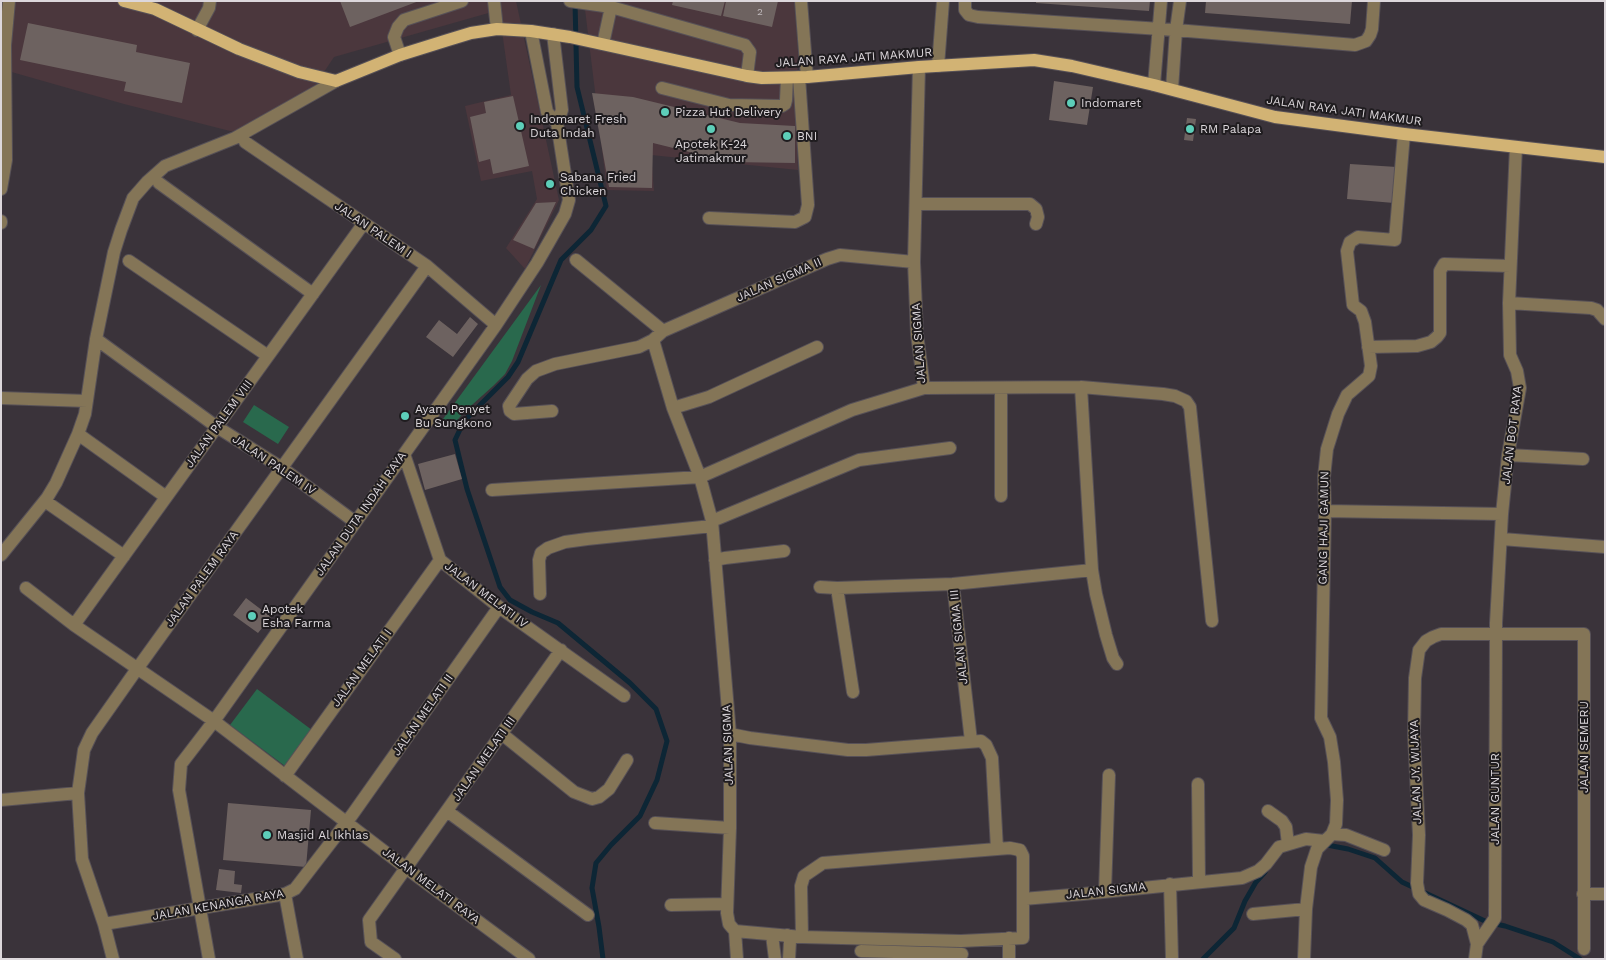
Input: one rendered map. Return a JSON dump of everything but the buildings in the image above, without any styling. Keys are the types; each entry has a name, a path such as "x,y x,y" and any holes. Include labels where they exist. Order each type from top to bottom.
{"main road":[{"path":"124,1 155,9 239,49 299,72 336,81"},
{"name":"JALAN RAYA JATI MAKMUR","path":"336,81 400,55 470,33 497,29 531,31 570,37 747,76 798,77 1034,60 1072,66 1154,84 1275,117 1605,157"}],"street":[{"path":"1,189 6,160 4,104 5,45 9,1"},
{"path":"197,30 209,8 210,1"},
{"path":"400,55 394,37 398,27 404,20 462,1"},
{"path":"494,1 497,29"},
{"path":"709,218 795,222 807,214 808,205 798,77 801,1"},
{"path":"938,66 943,1"},
{"path":"965,1 965,10 969,15 978,17 1176,30 1355,45 1366,42 1370,35 1374,1"},
{"path":"1154,84 1160,1"},
{"path":"1172,89 1180,1"},
{"path":"572,2 611,7 745,45 750,52 747,76"},
{"path":"599,43 611,7"},
{"name":"JALAN DUTA INDAH RAYA","path":"531,31 547,112 557,123"},
{"name":"JALAN DUTA INDAH RAYA","path":"209,959 179,790 181,764 214,721 496,325 538,263 565,214 569,200 557,123 562,110 553,34"},
{"name":"JALAN SIGMA","path":"737,959 735,931 729,924 727,904 730,828 730,734 712,524 700,477 852,410 924,388 917,334 914,262 919,67"},
{"path":"662,88 729,105 782,106 785,104 798,77"},
{"path":"1,555 45,501 56,483 78,434 114,252 133,198 147,182 166,166 235,138 336,81"},
{"name":"GANG HAJI GAMUN","path":"1304,959 1306,909 1313,856 1336,824 1337,800 1334,762 1330,737 1321,718 1324,477 1327,449 1338,414 1347,395 1369,376 1370,366 1363,317 1361,311 1352,305 1347,252 1350,242 1358,237 1395,240 1404,134"},
{"name":"JALAN PALEM I","path":"244,142 427,266 496,325"},
{"name":"JALAN BOT RAYA","path":"1496,635 1502,514 1508,455 1520,388 1517,371 1510,355 1509,303 1516,147"},
{"path":"159,182 313,294"},
{"path":"916,204 1030,204 1036,209 1038,217 1036,224"},
{"name":"JALAN PALEM VIII","path":"74,625 364,224"},
{"name":"JALAN SIGMA II","path":"653,340 664,330 840,255 914,262"},
{"path":"129,260 268,356"},
{"path":"581,264 664,330"},
{"path":"1368,347 1417,346 1431,342 1437,337 1440,333 1440,271 1444,264 1510,266"},
{"name":"JALAN PALEM RAYA","path":"104,924 82,859 78,793 84,750 92,733 427,266"},
{"path":"1509,303 1591,308 1597,310 1605,319"},
{"name":"JALAN PALEM IV","path":"96,339 217,427 282,468 355,522"},
{"path":"492,490 700,477 673,408 653,340 639,347 555,364 536,371 527,379 509,406 510,412 514,414 552,411"},
{"path":"673,408 709,397 817,347"},
{"path":"924,388 1081,387 1175,396 1186,401 1190,407 1193,422 1212,621"},
{"path":"1081,387 1092,570 1112,658 1117,664"},
{"path":"1001,388 1001,496"},
{"path":"1,398 83,401"},
{"path":"78,434 166,497"},
{"path":"540,594 539,560 541,553 548,548 565,542 712,524 858,460 950,448"},
{"name":"JALAN MELATI IV","path":"404,454 440,560 499,607 624,696"},
{"path":"1508,455 1583,459"},
{"path":"45,501 124,556"},
{"path":"1325,511 1502,514"},
{"path":"1502,539 1605,548"},
{"path":"715,560 784,551"},
{"name":"JALAN MELATI I","path":"285,776 440,560"},
{"name":"JALAN SIGMA III","path":"971,741 953,584 1092,570"},
{"path":"820,588 953,584"},
{"name":"JALAN MELATI RAYA","path":"26,588 74,625 214,721 406,868 529,959"},
{"path":"837,588 853,692"},
{"name":"JALAN MELATI II","path":"338,832 499,607"},
{"name":"JALAN JY. WIJAYA","path":"1477,944 1472,925 1447,910 1424,900 1418,888 1414,735 1415,678 1419,650 1426,641 1433,637 1441,634 1496,635"},
{"name":"JALAN SEMERU","path":"1496,635 1584,634 1584,949"},
{"name":"JALAN GUNTUR","path":"1475,959 1477,944 1492,923 1496,635"},
{"name":"JALAN MELATI III","path":"379,954 371,942 369,920 561,650"},
{"path":"502,734 574,792 592,799 599,797 609,789 627,760"},
{"path":"730,734 848,750 981,741 986,745 992,758 997,849"},
{"path":"1105,892 1109,775"},
{"path":"1198,784 1199,881"},
{"path":"1,800 78,793"},
{"path":"447,811 588,915"},
{"path":"1268,811 1282,821 1286,827 1288,844"},
{"path":"655,823 730,828"},
{"name":"JALAN KENANGA RAYA","path":"104,924 285,894 295,890 338,832"},
{"name":"JALAN SIGMA","path":"1023,899 1242,878 1258,871 1279,847 1306,839 1346,835 1384,850"},
{"path":"735,931 802,937 961,941 1023,938 1023,856 1020,850 1010,848 823,863 804,876 801,886 802,937"},
{"path":"1170,884 1172,959"},
{"path":"285,894 296,959"},
{"path":"1583,894 1605,894"},
{"path":"671,905 727,904"},
{"path":"1252,914 1306,909"},
{"path":"104,924 113,959"},
{"path":"772,935 775,959"},
{"path":"787,935 790,941 790,959"},
{"path":"1009,938 1009,959"},
{"path":"861,950 962,956 965,941 961,941"},
{"path":"379,954 394,959"}],"shaded area":[{"path":"1,1 516,1 559,200 525,269 506,248 537,199 532,171 481,181 465,106 511,95 499,10 334,57 312,90 234,132 124,104 1,69"},
{"path":"584,1 794,1 798,53 796,116 798,170 651,155 654,191 607,190"}],"green space":[{"path":"541,285 512,361 505,374 463,413 453,426 443,419"},
{"path":"254,405 289,427 278,444 243,422"},
{"path":"257,689 316,733 289,769 230,725"}],"waterway":[{"path":"575,2 577,87 606,206 591,230 561,260 518,362 508,377 464,421 455,440 467,489 500,587 510,600 558,623 630,683 656,709 667,741 657,780 640,816 596,863 592,888 603,959"},
{"path":"1327,845 1348,849 1375,858 1402,882 1487,922 1553,942 1580,959"},
{"path":"1203,959 1234,928 1245,901 1256,882 1265,872"}],"place":[{"name":"Indomaret","path":"1071,103"},
{"name":"Pizza Hut Delivery","path":"665,112"},
{"name":"Indomaret Fresh Duta Indah","path":"520,126"},
{"name":"Apotek K-24 Jatimakmur","path":"711,129"},
{"name":"RM Palapa","path":"1190,129"},
{"name":"BNI","path":"787,136"},
{"name":"Sabana Fried Chicken","path":"550,184"},
{"name":"Ayam Penyet Bu Sungkono","path":"405,416"},
{"name":"Apotek Esha Farma","path":"252,616"},
{"name":"Masjid Al Ikhlas","path":"267,835"}]}
